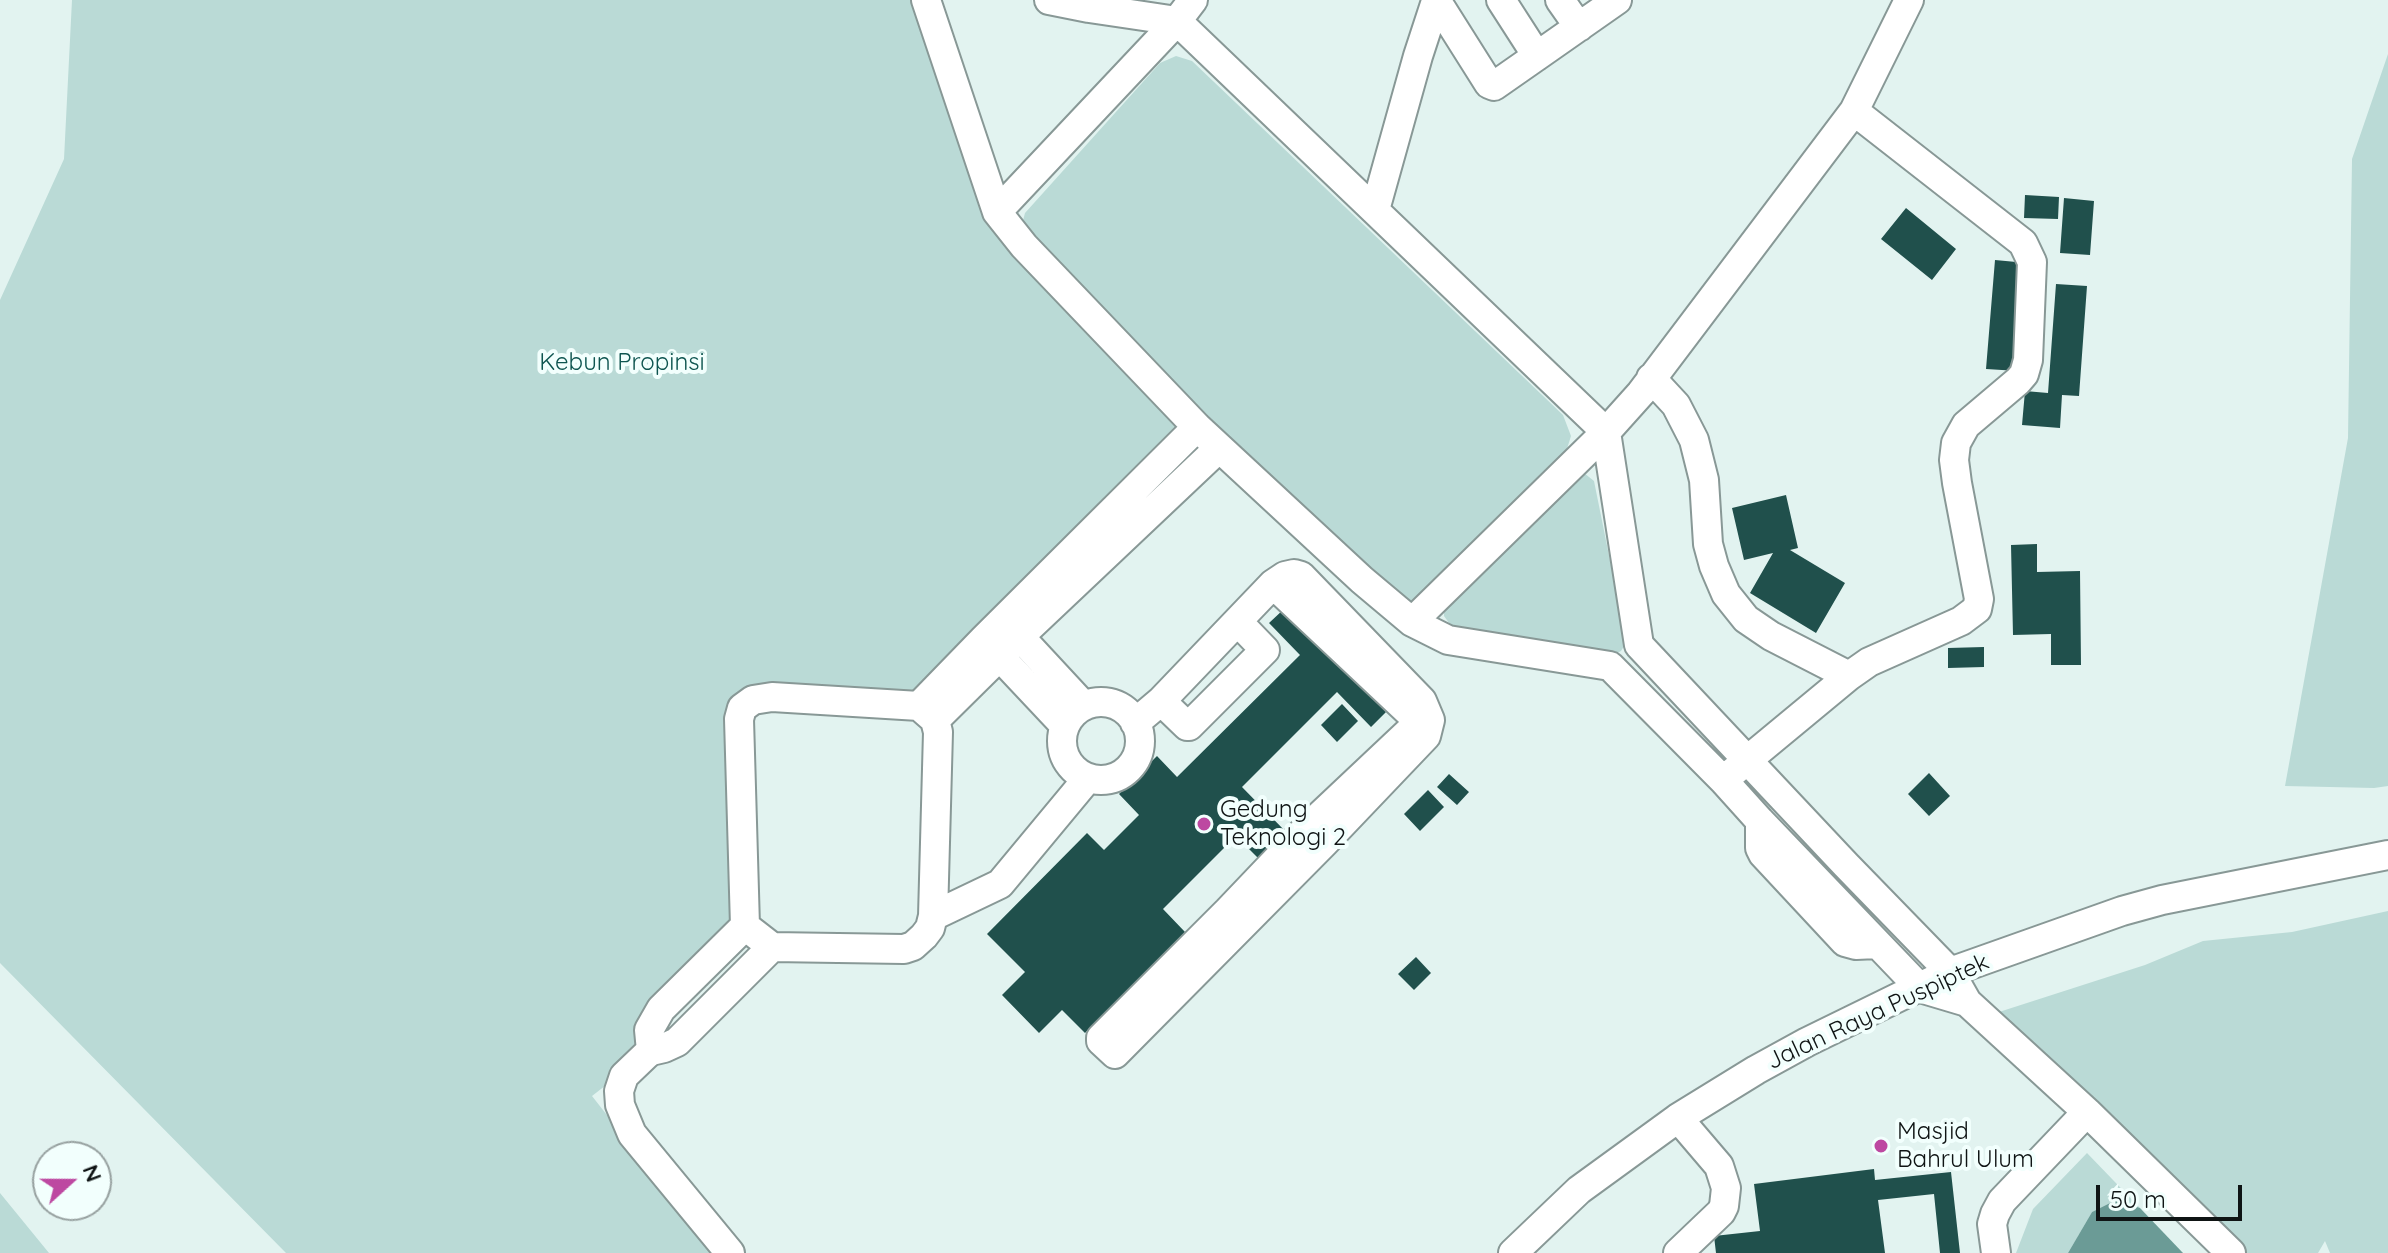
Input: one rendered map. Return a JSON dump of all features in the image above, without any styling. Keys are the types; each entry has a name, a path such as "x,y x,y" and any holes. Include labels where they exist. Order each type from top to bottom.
{"street":[{"path":"926,0 997,212 1024,246 1197,427 1362,580 1412,622 1448,640 1610,666 1760,821 1760,848 1763,854 1845,942 1877,944 1920,988 1967,1002"},
{"path":"1049,0 1089,8 1185,10 1375,210 1606,432 1639,645 1950,972 1967,1002 2087,1112 2231,1253"},
{"path":"1375,210 1436,0"},
{"path":"1436,0 1489,84 1494,86 1617,0"},
{"path":"1501,0 1537,56"},
{"path":"1560,0 1579,27"},
{"path":"1412,622 1606,432 1651,378 1854,111 1909,0"},
{"path":"997,212 1185,10"},
{"path":"1724,781 1747,759 1869,662 1961,621 1977,609 1979,599 1957,483 1954,449 1966,425 2024,374 2028,360 2032,262 2019,238 1854,111"},
{"path":"1651,378 1676,405 1694,440 1704,480 1708,544 1726,594 1746,619 1771,636 1849,676"},
{"path":"927,713 1197,427"},
{"path":"1002,637 1219,448"},
{"path":"1135,723 1161,701 1273,584 1294,574 1301,576 1430,720 1426,736 1316,835 1142,1012"},
{"path":"1161,701 1189,726 1265,650 1238,622"},
{"path":"1002,637 1074,716"},
{"path":"1610,666 1639,645"},
{"path":"651,1051 649,1030 661,1009 745,926 739,719 742,708 753,700 772,697 927,713"},
{"path":"1096,702 1119,707 1128,714 1135,723 1140,745 1132,765 1114,778 1104,780 1088,778 1073,769 1066,760 1062,737 1074,716 1096,702"},
{"path":"745,926 772,947 904,949 924,936 933,916 938,732 927,713"},
{"path":"933,916 1000,884 1088,778"},
{"name":"Jalan Raya Puspiptek","path":"1513,1253 1579,1190 1678,1118 1807,1042 1950,972 2122,911 2162,900 2388,855"},
{"path":"730,1253 632,1134 620,1105 619,1091 624,1076 651,1051 677,1042 772,947"},
{"path":"1996,1253 1992,1224 2002,1201 2087,1112"},
{"path":"1678,1118 1719,1166 1726,1188 1721,1212 1678,1253"}],"green space":[{"name":"Kebun Propinsi","path":"72,0 933,0 1007,209 1021,228 1025,213 1160,63 1176,56 1192,61 1563,415 1571,436 1565,455 1423,597 1408,604 1223,436 934,719 746,707 745,926 661,1009 646,1054 592,1096 715,1253 286,1253 0,963 0,300 64,159"},
{"path":"2388,54 2388,786 2285,786 2348,438 2352,159"},
{"path":"1584,473 1594,481 1625,635 1626,643 1621,651 1610,657 1457,628 1449,623 1444,616 1444,607"},
{"path":"2388,911 2388,1253 2330,1253 2325,1241 2318,1253 2234,1253 2133,1144 1999,1012 2145,965 2203,941 2292,932"},
{"path":"2087,1153 2140,1208 2116,1200 2092,1212 2068,1253 2016,1253 2033,1209"},
{"path":"0,1193 49,1253 0,1253"}],"shaded area":[{"path":"2116,1200 2140,1208 2183,1253 2068,1253 2092,1212"}],"building":[{"path":"2025,195 2059,197 2058,219 2024,218"},
{"path":"2064,198 2094,201 2090,255 2060,253"},
{"path":"1906,208 1956,249 1932,280 1881,239"},
{"path":"1995,260 2027,263 2018,371 1986,369"},
{"path":"2056,284 2087,286 2079,396 2062,395 2060,428 2022,425 2025,391 2048,393"},
{"path":"1786,495 1798,548 1790,550 1845,583 1816,633 1750,593 1773,553 1744,560 1732,508"},
{"path":"2037,544 2037,572 2080,571 2081,665 2051,665 2051,634 2013,635 2011,545"},
{"name":"Gedung Teknologi 2","path":"1284,609 1386,712 1371,727 1337,692 1242,787 1287,833 1260,860 1236,836 1163,909 1185,932 1085,1033 1062,1010 1039,1033 1002,995 1025,972 987,934 1087,833 1104,850 1139,815 1119,794 1157,756 1177,777 1300,655 1269,623"},
{"path":"1984,647 1984,667 1948,668 1948,648"},
{"path":"1342,704 1358,721 1337,742 1321,725"},
{"path":"1929,773 1950,796 1929,816 1908,794"},
{"path":"1449,774 1469,792 1457,805 1437,787"},
{"path":"1428,790 1444,807 1420,831 1404,814"},
{"path":"1416,957 1431,973 1414,990 1398,974"},
{"path":"1874,1169 1875,1180 1951,1172 1960,1253 1940,1253 1934,1194 1878,1200 1885,1253 1716,1253 1714,1236 1760,1231 1754,1184"}],"place":[{"name":"Gedung Teknologi 2","path":"1204,824"},
{"name":"Masjid Bahrul Ulum","path":"1881,1146"}]}
